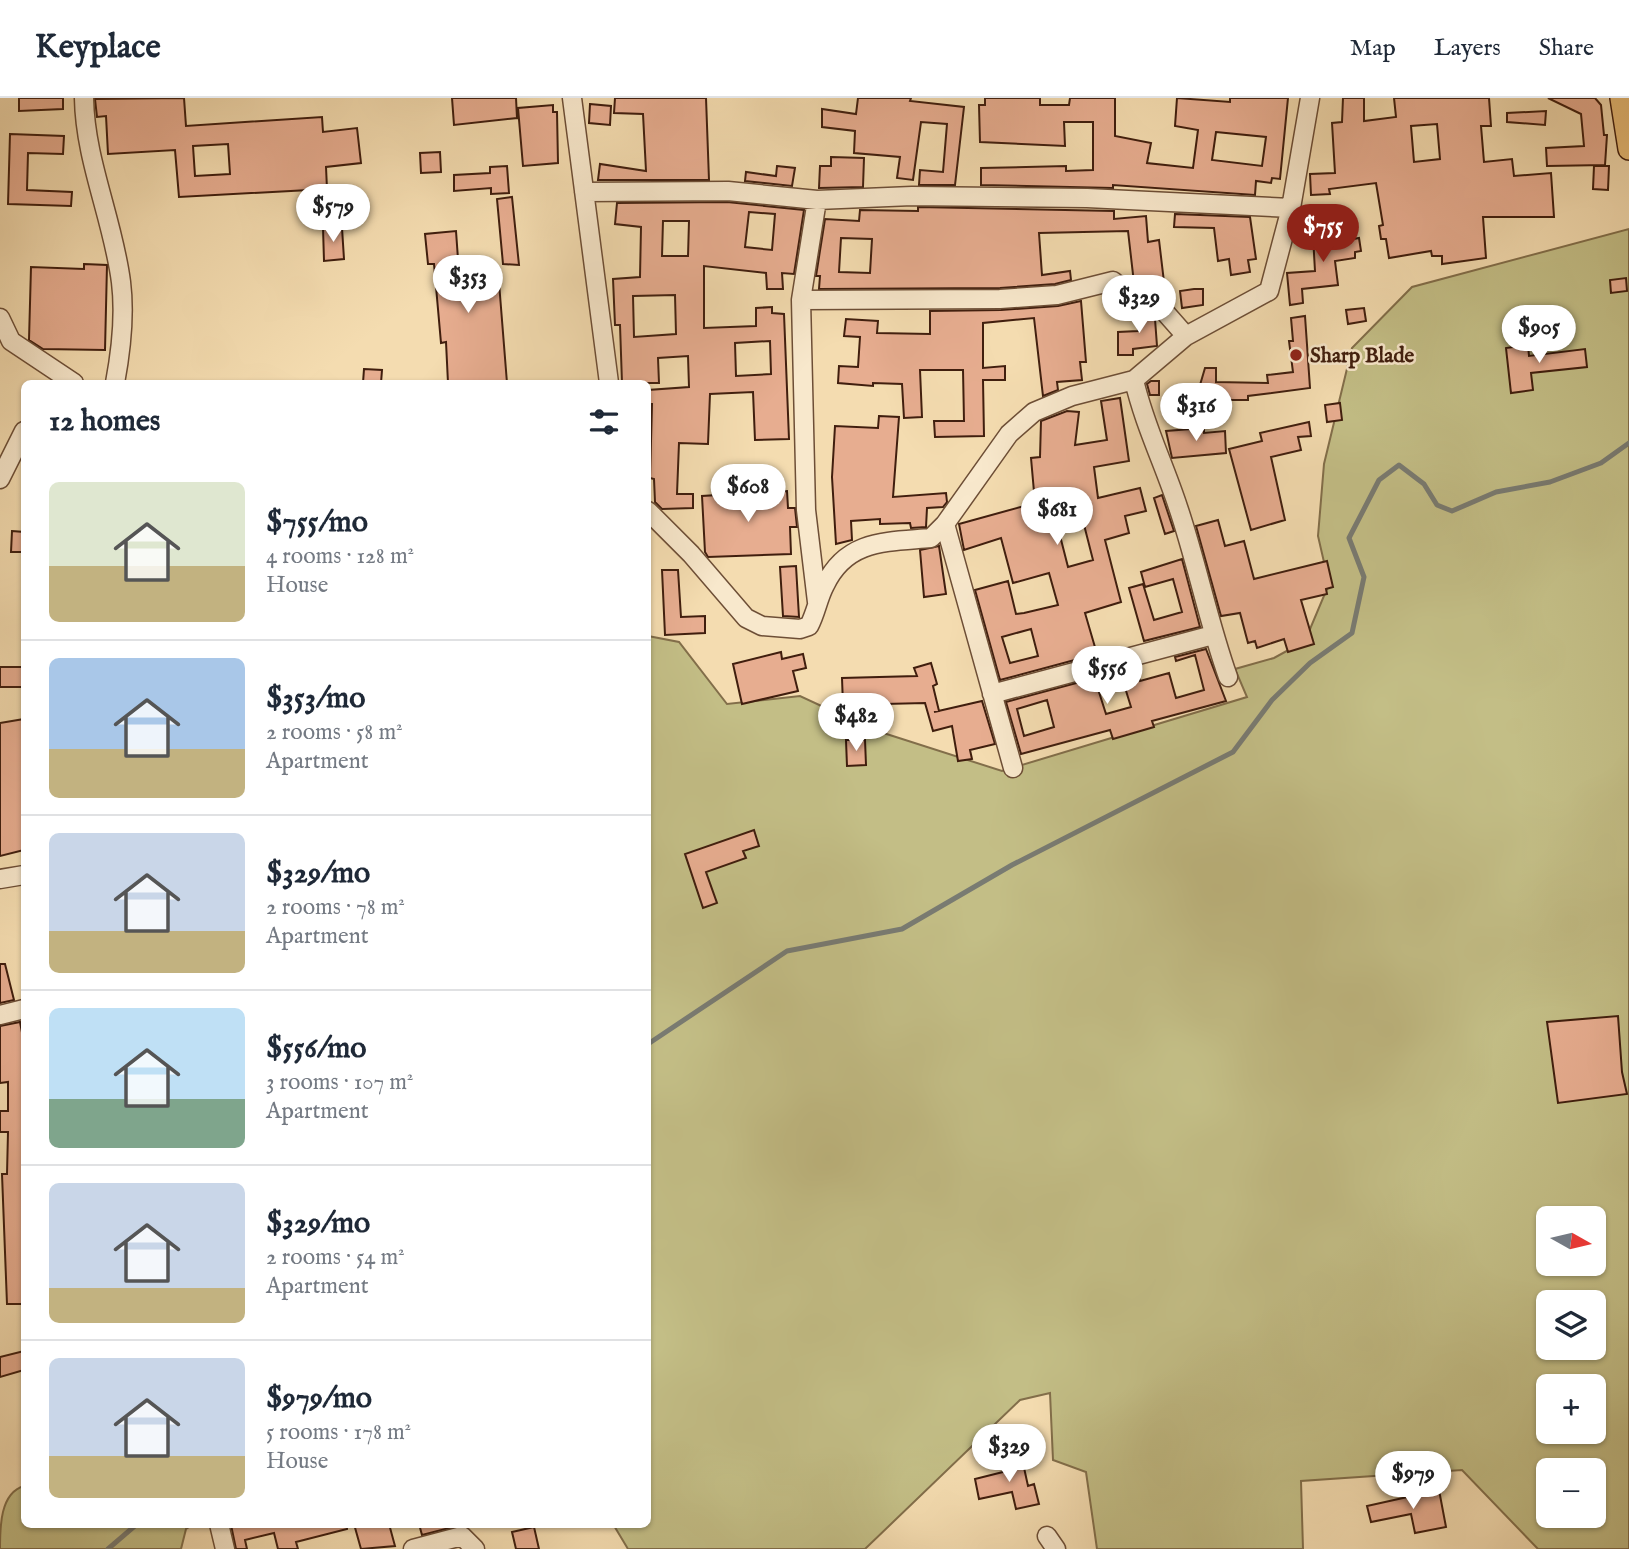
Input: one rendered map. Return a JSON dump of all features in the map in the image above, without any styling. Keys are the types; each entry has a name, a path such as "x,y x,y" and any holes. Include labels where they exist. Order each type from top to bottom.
{"main road":[{"path":"1621,98 1629,149"}],"street":[{"path":"84,98 84,127 121,282 120,355 116,380"},
{"path":"572,98 608,380"},
{"path":"651,513 753,623 800,629 809,626 830,576 848,554 878,543 931,538 945,524 1009,433 1034,412 1072,396 1134,380 1186,336 1269,291 1291,208 1310,98"},
{"path":"584,192 728,191 817,200 912,196 1087,198 1291,208"},
{"path":"817,200 801,300 806,510 817,606"},
{"path":"801,300 1000,299 1057,295 1113,281 1127,293 1156,302 1186,336"},
{"path":"0,318 11,341 52,377"},
{"path":"1134,380 1142,417 1179,509 1213,635 1228,677"},
{"path":"0,479 21,437"},
{"path":"945,524 1013,768"},
{"path":"992,694 1213,635"},
{"path":"0,879 21,876"},
{"path":"0,1015 21,1010"},
{"path":"220,1528 225,1549"},
{"path":"413,1549 462,1536 475,1549"}],"shaded area":[{"path":"1629,229 1629,1549 1538,1549 1462,1470 1301,1481 1303,1549 1097,1549 1086,1472 1053,1460 1050,1393 1020,1400 865,1549 628,1549 615,1528 651,1528 651,637 679,642 727,704 800,696 871,729 1002,771 1247,697 1235,669 1274,658 1305,641 1329,584 1318,536 1324,464 1352,348 1412,287"},
{"path":"21,1488 21,1528 188,1528 181,1549 0,1549 3,1512 10,1496"}],"building":[{"path":"19,98 63,98 63,109 19,111"},
{"path":"184,98 186,126 322,117 323,132 357,128 361,163 326,167 327,189 179,197 175,150 108,154 106,116 97,117 95,99","holes":["228,144 230,174 195,176 193,146"]},
{"path":"452,98 516,98 517,118 454,125"},
{"path":"615,98 706,98 709,180 598,180 600,164 646,171 643,114 614,113"},
{"path":"858,98 911,98 910,101 964,107 955,185 919,185 920,170 943,172 947,124 921,122 913,180 897,178 900,157 854,153 855,131 822,127 822,109 856,114"},
{"path":"985,98 1040,98 1040,105 1069,105 1070,98 1115,98 1115,136 1151,143 1147,163 1193,168 1198,130 1175,126 1177,98 1230,102 1230,98 1288,98 1280,179 1272,178 1271,183 1256,181 1255,195 1113,185 1113,188 981,185 981,168 1066,166 1066,171 1093,170 1093,122 1064,122 1065,146 980,142 979,105 985,105","holes":["1216,132 1266,137 1262,166 1212,160"]},
{"path":"1343,98 1364,98 1364,121 1396,117 1394,98 1489,98 1491,126 1481,126 1484,162 1512,159 1514,176 1551,173 1554,217 1483,217 1486,258 1442,264 1442,256 1432,256 1431,251 1389,258 1386,239 1381,239 1379,226 1383,225 1376,183 1329,189 1330,194 1311,195 1310,174 1335,173 1332,123 1342,122","holes":["1437,124 1440,159 1414,162 1411,126"]},
{"path":"1548,98 1595,98 1601,105 1604,135 1607,135 1605,165 1547,166 1546,148 1584,146 1581,114"},
{"path":"590,104 611,106 610,125 589,123"},
{"path":"553,105 553,112 557,112 558,163 523,166 518,108"},
{"path":"1546,111 1545,125 1507,122 1507,113"},
{"path":"10,134 64,136 63,154 28,153 27,190 72,192 71,206 8,204"},
{"path":"440,152 441,172 421,173 420,153"},
{"path":"831,157 864,158 863,187 819,188 820,166 831,166"},
{"path":"507,166 509,193 491,194 491,188 454,191 454,175 490,173 490,167"},
{"path":"777,166 795,168 792,186 745,181 746,172 776,176"},
{"path":"1594,166 1609,166 1608,190 1593,189"},
{"path":"512,197 519,265 503,264 497,199"},
{"path":"727,202 804,210 794,274 782,273 783,289 767,289 766,273 704,266 704,328 756,326 756,308 772,307 772,313 784,314 789,439 755,440 753,392 710,394 708,444 679,443 677,494 693,494 693,508 662,509 655,502 654,479 651,478 651,390 689,387 688,356 658,358 659,383 651,383 651,380 622,380 620,325 615,325 613,279 640,277 641,227 615,224 617,203","holes":["749,212 775,214 772,250 745,247","663,221 689,221 688,256 662,256","675,295 676,334 634,337 633,296","770,341 771,374 736,376 735,343"]},
{"path":"918,207 1114,211 1114,219 1146,216 1148,242 1159,240 1164,282 1154,283 1154,290 1134,283 1128,231 1039,233 1042,275 1070,271 1071,280 1055,284 1000,288 819,289 820,276 816,276 825,219 859,221 860,210 918,211","holes":["841,238 872,239 870,273 839,272"]},
{"path":"1175,214 1250,217 1256,259 1248,260 1250,272 1231,275 1229,259 1218,261 1214,228 1174,227"},
{"path":"323,227 342,228 344,259 324,261"},
{"path":"456,231 459,273 498,270 507,380 448,380 446,342 441,343 434,264 428,264 425,234"},
{"path":"1352,231 1353,239 1359,238 1361,251 1355,252 1355,258 1335,261 1338,285 1302,289 1303,303 1290,305 1287,273 1315,271 1313,236"},
{"path":"84,264 107,265 105,350 43,349 29,340 31,267 84,269"},
{"path":"1626,278 1627,291 1611,293 1610,280"},
{"path":"1203,289 1203,305 1182,308 1180,291"},
{"path":"1081,301 1086,362 1080,362 1082,380 1057,382 1058,390 1043,396 1034,318 983,323 983,368 1005,366 1005,380 983,380 984,436 935,437 934,421 964,421 963,370 920,370 922,417 904,418 902,384 873,383 873,386 838,383 839,366 858,367 860,337 844,336 846,319 878,321 877,333 930,334 930,311 1001,310 1058,306"},
{"path":"1137,308 1150,312 1155,319 1157,346 1133,349 1133,355 1118,355 1118,332 1138,331"},
{"path":"1364,308 1366,321 1348,324 1346,310"},
{"path":"1305,316 1310,388 1248,396 1248,400 1190,400 1190,385 1200,385 1205,368 1216,368 1216,382 1268,383 1267,375 1293,372 1289,341 1293,341 1291,318"},
{"path":"1528,345 1529,356 1585,349 1587,367 1531,373 1533,390 1511,393 1506,348"},
{"path":"364,369 382,370 381,380 363,380"},
{"path":"1159,381 1159,395 1150,395 1147,384"},
{"path":"1120,398 1129,461 1094,467 1098,498 1140,488 1146,511 1125,516 1129,533 1105,540 1121,602 1085,613 1097,654 1000,680 975,590 1008,581 1016,614 1058,605 1049,573 1013,583 1001,538 964,550 959,524 1035,503 1031,458 1040,457 1041,421 1067,411 1079,412 1075,445 1107,440 1101,401","holes":["1081,513 1093,560 1068,567 1056,520","1031,629 1038,656 1010,663 1002,637"]},
{"path":"1340,403 1342,420 1327,422 1325,405"},
{"path":"879,416 899,417 893,497 946,493 947,502 943,507 927,508 926,527 911,528 910,523 880,524 880,519 851,521 852,540 836,544 832,477 835,426 878,428"},
{"path":"1309,422 1311,436 1298,437 1301,450 1271,457 1285,520 1251,530 1229,449 1262,441 1260,433"},
{"path":"1204,428 1204,433 1225,431 1226,453 1172,458 1166,431"},
{"path":"787,491 788,508 795,508 797,527 790,527 791,554 708,557 705,552 702,496"},
{"path":"1162,495 1174,531 1165,534 1154,498"},
{"path":"1218,520 1225,546 1244,541 1254,579 1327,561 1333,587 1326,589 1327,594 1301,600 1314,644 1288,652 1284,639 1257,648 1255,641 1248,643 1240,613 1221,616 1196,526"},
{"path":"12,531 21,532 21,552 11,552"},
{"path":"939,546 946,594 924,597 920,550"},
{"path":"1182,559 1200,627 1144,641 1129,588 1143,584 1154,620 1182,612 1173,579 1145,587 1141,572"},
{"path":"796,566 799,617 783,616 780,567"},
{"path":"662,570 678,570 681,617 705,616 705,633 665,635"},
{"path":"1206,649 1226,701 1152,721 1154,727 1113,739 1110,730 1021,754 1006,702 1136,667 1140,681 1169,673 1176,698 1204,690 1195,655 1176,661 1175,657","holes":["1123,681 1131,707 1106,714 1098,689","1047,700 1054,727 1024,736 1017,709"]},
{"path":"781,652 782,659 803,654 806,668 793,671 798,691 742,704 733,664"},
{"path":"931,663 937,684 933,686 939,711 982,701 995,744 970,750 972,759 958,761 952,726 933,731 925,703 843,705 842,678 917,676 914,668"},
{"path":"0,667 21,667 21,687 0,687"},
{"path":"21,720 21,851 0,856 0,723"},
{"path":"846,740 865,740 866,765 847,766"},
{"path":"754,830 759,846 743,851 746,858 706,872 717,903 703,908 685,854"},
{"path":"0,964 5,964 14,1000 0,1003"},
{"path":"1618,1016 1622,1072 1627,1094 1558,1103 1547,1022"},
{"path":"20,1022 21,1027 21,1304 7,1304 2,1174 7,1174 8,1132 0,1132 0,1111 8,1111 8,1082 0,1083 0,1026"},
{"path":"21,1352 21,1371 0,1377 0,1357"},
{"path":"1021,1454 1028,1486 1034,1484 1039,1504 1016,1509 1012,1492 979,1499 975,1479 1007,1471 1004,1458"},
{"path":"1439,1490 1446,1527 1415,1533 1411,1514 1371,1522 1367,1506"},
{"path":"232,1528 347,1528 296,1542 298,1549 278,1549 274,1533 245,1540 247,1549 236,1549"},
{"path":"355,1528 390,1528 395,1546 361,1549"},
{"path":"420,1528 449,1528 422,1535"},
{"path":"534,1528 539,1549 516,1549 512,1532"}],"waterway":[{"path":"651,1042 787,951 902,929 1012,865 1233,752 1272,700 1310,663 1352,633 1364,577 1349,538 1379,480 1399,465 1424,484 1437,505 1452,511 1496,492 1550,482 1601,463 1629,443"},
{"path":"108,1549 132,1528"}],"place":[{"name":"Sharp Blade","path":"1296,355"}]}
